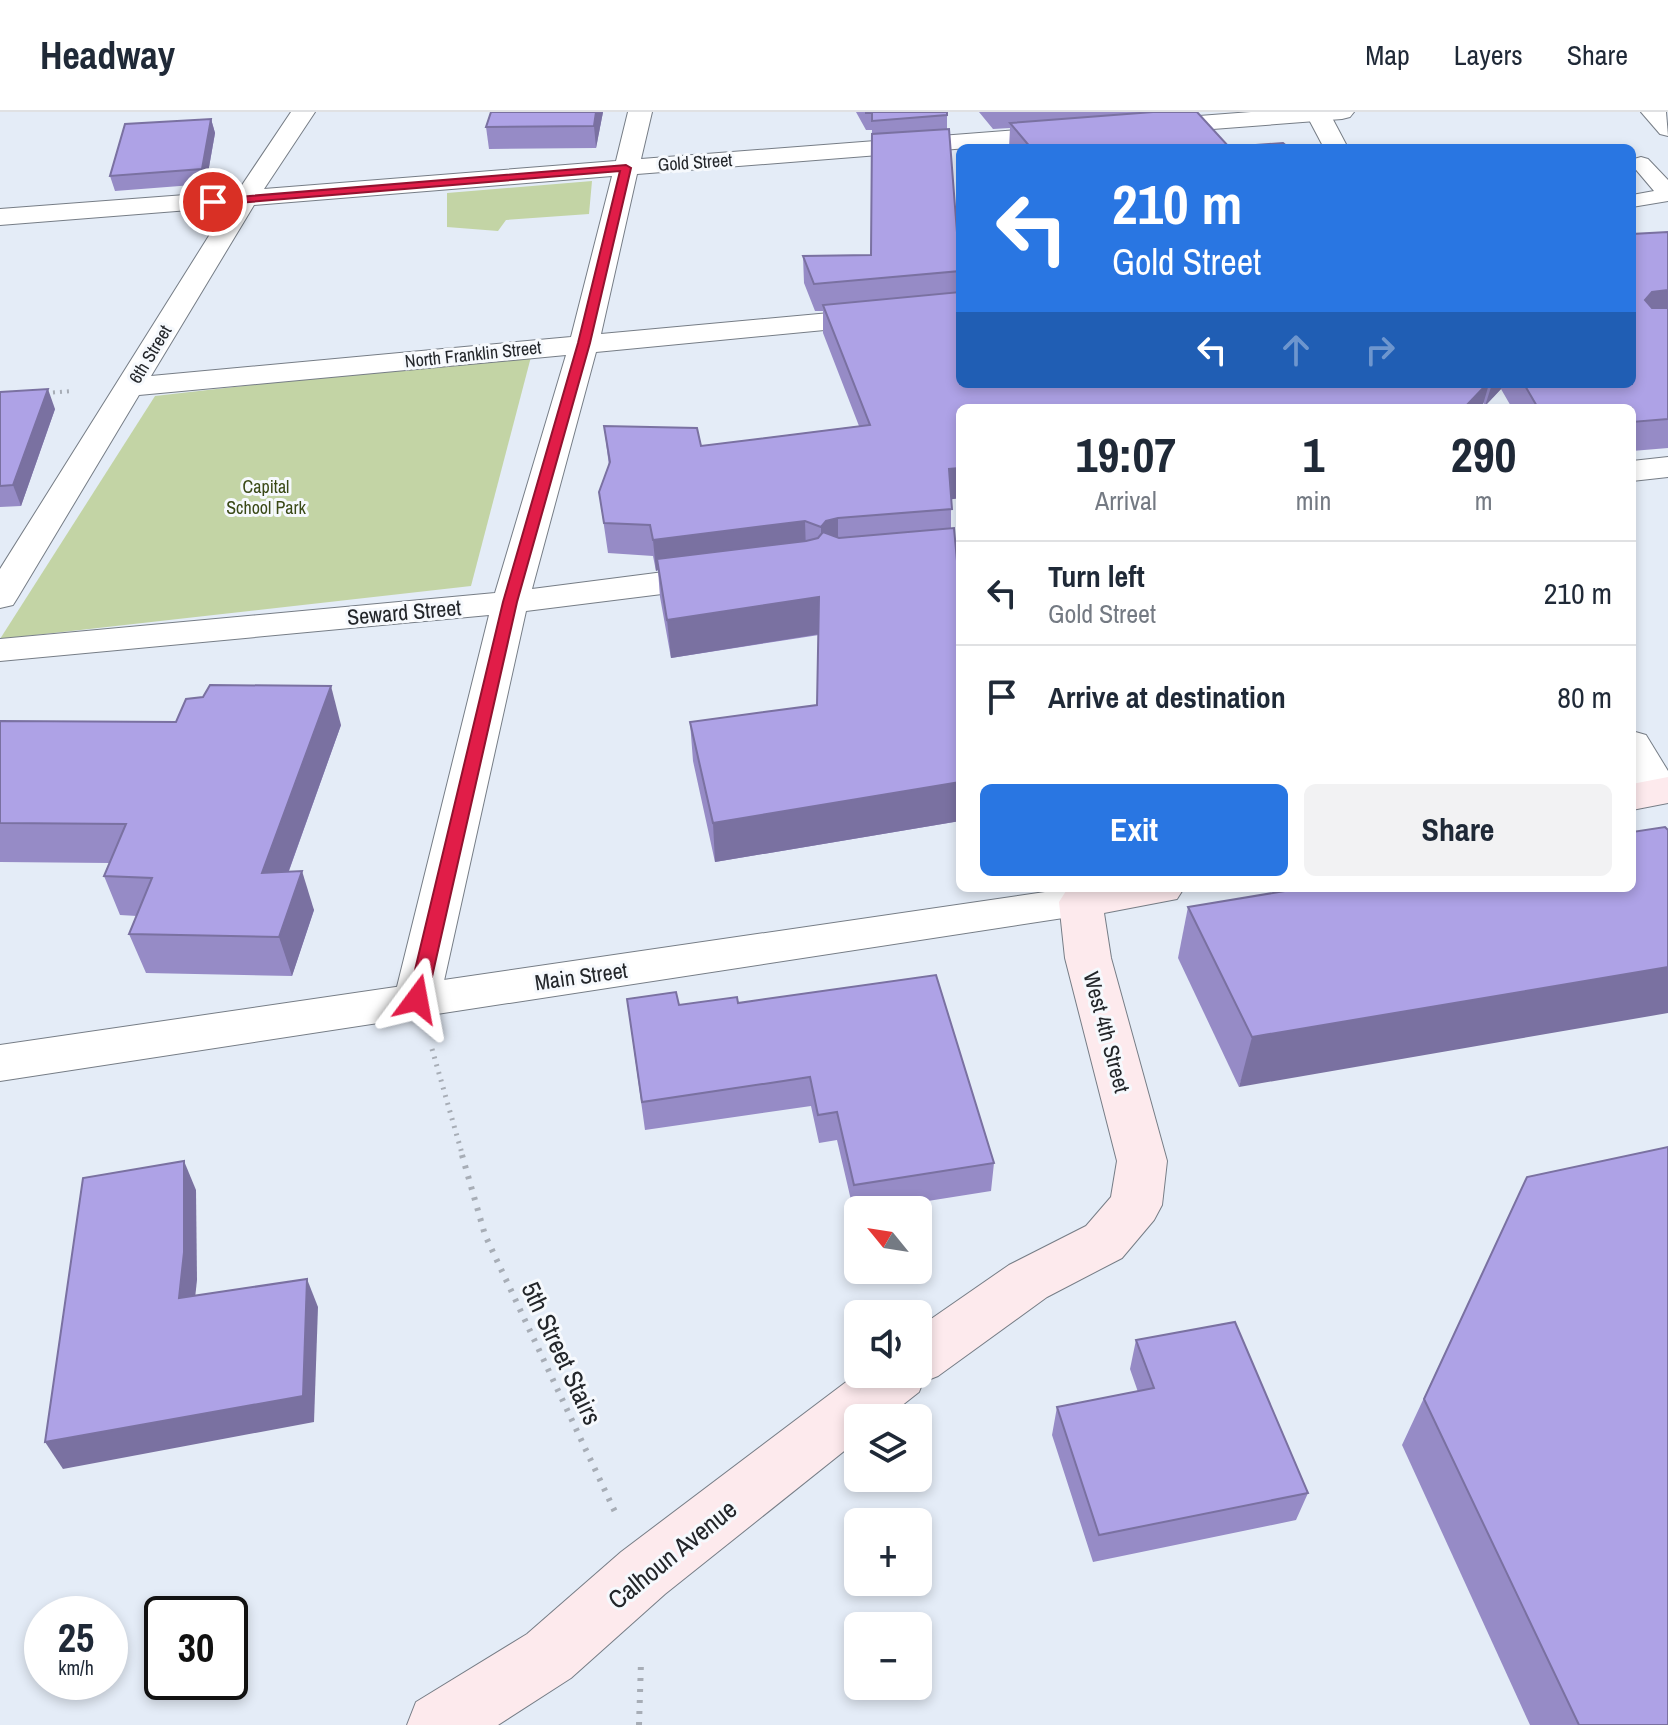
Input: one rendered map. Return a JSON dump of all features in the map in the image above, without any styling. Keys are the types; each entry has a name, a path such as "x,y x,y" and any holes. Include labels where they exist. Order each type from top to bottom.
{"main road":[{"name":"Main Street","path":"1079,895 1115,892"},
{"name":"West 4th Street","path":"932,1349 1028,1281 1104,1242 1136,1205 1142,1161 1088,958 1079,895"},
{"name":"Calhoun Avenue","path":"439,1725 549,1656 643,1573 881,1388"}],"street":[{"name":"6th Street","path":"0,597 244,200 303,112"},
{"path":"417,999 510,602 584,343 640,112"},
{"path":"977,112 980,144"},
{"path":"1653,112 1668,129"},
{"path":"1118,129 1326,113 1335,144"},
{"name":"Gold Street","path":"980,144 1087,132"},
{"name":"Gold Street","path":"0,217 956,146"},
{"name":"North Franklin Street","path":"129,387 956,309"},
{"path":"1636,471 1668,467"},
{"name":"Seward Street","path":"0,650 510,602 746,572"},
{"path":"1636,752 1657,795"},
{"name":"Main Street","path":"0,1063 1079,895"}],"lane":[{"path":"1636,164 1668,160"},
{"path":"1636,164 1664,188 1665,196 1636,200"}],"path":[{"path":"43,393 129,387"},
{"name":"5th Street Stairs","path":"417,999 485,1235 643,1573 639,1725"}],"green space":[{"path":"592,181 589,214 506,220 498,231 447,227 447,193"},
{"name":"Capital School Park","path":"532,353 471,586 0,639 155,396"}],"building":[{"path":"491,112 596,112 594,126 486,127"},
{"path":"866,112 947,112 947,115 872,121 872,113"},
{"path":"1153,112 1197,112 1226,144 1028,144 1010,123"},
{"path":"211,119 202,169 110,176 125,124"},
{"path":"949,129 956,219 956,271 814,284 803,256 871,255 872,134"},
{"path":"1668,232 1668,290 1652,292 1645,300 1652,308 1668,308 1668,419 1636,422 1636,404 1536,404 1526,388 1636,388 1636,234"},
{"path":"956,292 956,388 1483,388 1468,404 956,404 956,468 949,469 952,509 838,518 826,521 821,527 805,521 653,540 650,525 604,523 599,492 610,462 604,426 697,428 701,446 870,425 823,305"},
{"path":"48,389 13,485 0,486 0,392"},
{"path":"954,528 956,783 713,823 690,722 817,705 819,597 667,620 657,559 806,541 818,538 823,532 839,538"},
{"path":"210,685 331,686 262,873 302,871 279,937 129,934 152,878 104,876 126,824 0,823 0,721 176,722 186,699 203,697"},
{"path":"1665,827 1668,830 1668,967 1252,1037 1188,907 1279,892 1636,892 1636,831"},
{"path":"936,975 994,1163 854,1185 837,1112 818,1115 810,1077 642,1102 627,999 676,992 679,1005 737,997 738,1003"},
{"path":"1668,1147 1668,1725 1579,1725 1424,1399 1527,1177"},
{"path":"184,1161 184,1252 179,1298 307,1279 303,1396 45,1442 83,1178"},
{"path":"1235,1322 1308,1493 1099,1535 1057,1407 1154,1388 1136,1340"}],"route":[{"path":"213,202 626,168 584,343 510,602 417,999"}]}
